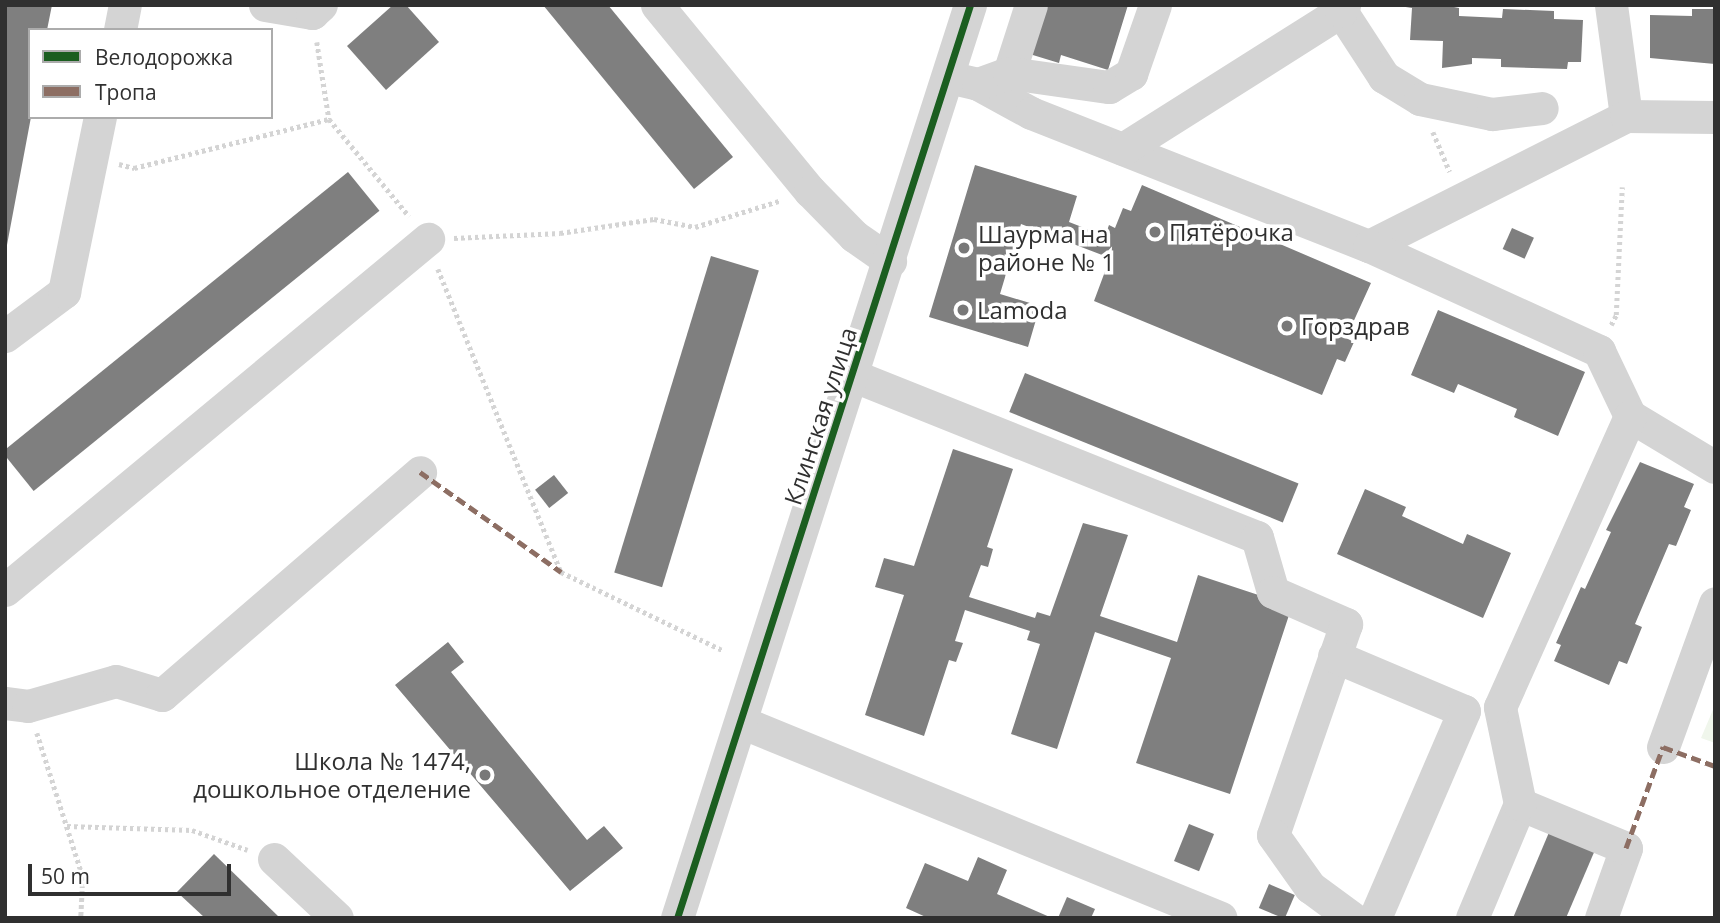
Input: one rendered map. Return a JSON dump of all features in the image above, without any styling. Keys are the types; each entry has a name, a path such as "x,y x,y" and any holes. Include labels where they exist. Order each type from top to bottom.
{"street":[{"path":"120,28 125,5"},
{"path":"265,5 317,9"},
{"path":"657,5 810,191 854,236 890,261"},
{"name":"Клинская улица","path":"677,918 890,261 963,80 970,5"},
{"path":"1009,73 1031,5"},
{"path":"963,80 1009,73 1109,87 1131,74 1155,5"},
{"path":"1611,5 1626,116"},
{"path":"1123,149 1343,8 1384,77 1420,99 1492,114 1542,107"},
{"path":"963,80 1031,113 1369,246 1599,351 1630,416 1715,467"},
{"path":"1369,246 1626,116 1715,117"},
{"path":"5,336 64,292 100,119"},
{"path":"5,590 428,239"},
{"path":"854,376 1257,537 1273,592 1346,624 1273,835 1310,887 1352,918"},
{"path":"1472,918 1520,804 1500,706 1630,416"},
{"path":"17,705 116,681 162,695 420,472"},
{"path":"1663,747 1715,603"},
{"path":"1334,656 1464,711 1375,918"},
{"path":"741,722 1221,918"},
{"path":"1520,804 1626,848 1601,918"},
{"path":"274,859 337,918"}],"path":[{"path":"317,9 328,119 428,239 455,319 561,572 722,650"},
{"path":"1420,99 1461,199"},
{"path":"91,157 134,168 328,119"},
{"path":"1599,351 1616,315 1622,187"},
{"path":"428,239 560,233 654,219 695,227 810,191"},
{"path":"17,705 67,826 83,877 81,918"},
{"path":"67,826 192,830 274,859"}],"shaded area":[{"path":"1715,705 1715,743 1701,738"}],"building":[{"path":"5,5 52,5 47,28 28,28 28,119 31,119 7,245"},
{"path":"393,5 406,5 439,42 386,90 347,46"},
{"path":"543,5 608,5 733,157 694,189"},
{"path":"1037,5 1128,5 1108,70 1061,55 1059,63 1023,52"},
{"path":"1393,5 1444,5 1459,8 1459,16 1502,18 1503,9 1554,11 1554,19 1583,20 1581,62 1568,62 1567,69 1501,67 1501,59 1472,58 1472,64 1442,68 1443,41 1410,40 1412,8"},
{"path":"1692,9 1715,9 1715,64 1650,58 1650,15 1692,16"},
{"path":"975,165 1077,196 1069,222 1105,236 1109,225 1115,228 1123,208 1131,211 1142,185 1371,283 1346,338 1354,342 1345,362 1337,359 1322,395 1094,301 1110,258 1021,224 1000,294 1040,306 1028,347 929,317"},
{"path":"348,172 379,211 34,491 5,456 5,450"},
{"path":"1512,228 1534,238 1525,259 1503,249"},
{"path":"711,256 759,271 662,587 614,573"},
{"path":"1438,310 1585,372 1558,436 1514,417 1517,409 1458,384 1454,393 1411,375"},
{"path":"1025,373 1299,484 1283,522 1009,412"},
{"path":"953,449 1013,469 987,547 993,549 988,567 981,565 969,597 1035,618 1037,612 1050,616 1083,523 1128,535 1100,616 1177,642 1198,575 1292,606 1230,794 1136,763 1171,658 1095,632 1057,749 1011,734 1040,644 1027,640 1030,631 965,610 955,641 963,643 956,662 949,660 924,736 865,715 904,595 875,587 884,558 914,566"},
{"path":"1640,462 1694,484 1684,507 1691,510 1676,546 1669,544 1635,624 1642,627 1627,664 1619,661 1609,685 1554,661 1561,645 1556,643 1581,587 1585,589 1611,532 1606,530"},
{"path":"554,475 568,493 549,508 535,490"},
{"path":"1365,489 1406,507 1402,516 1463,544 1467,534 1511,553 1483,618 1337,554"},
{"path":"448,642 464,662 451,672 587,840 604,826 623,848 570,891 395,685"},
{"path":"1189,824 1214,834 1199,871 1174,861"},
{"path":"1550,830 1595,850 1566,918 1513,918"},
{"path":"214,854 280,918 205,918 177,892"},
{"path":"978,857 1007,870 997,894 1052,918 928,918 906,908 925,863 968,881"},
{"path":"1269,884 1295,895 1285,918 1259,908"},
{"path":"1067,897 1095,909 1091,918 1058,918"}],"marked path":[{"path":"420,472 561,572"},
{"path":"1626,848 1663,747 1715,766"}],"cycle path":[{"path":"677,918 970,5"}],"place":[{"name":"Пятёрочка","path":"1155,232"},
{"name":"Шаурма на районе № 1","path":"964,248"},
{"name":"Lamoda","path":"963,310"},
{"name":"Горздрав","path":"1287,326"},
{"name":"Школа № 1474, дошкольное отделение","path":"485,775"}]}
